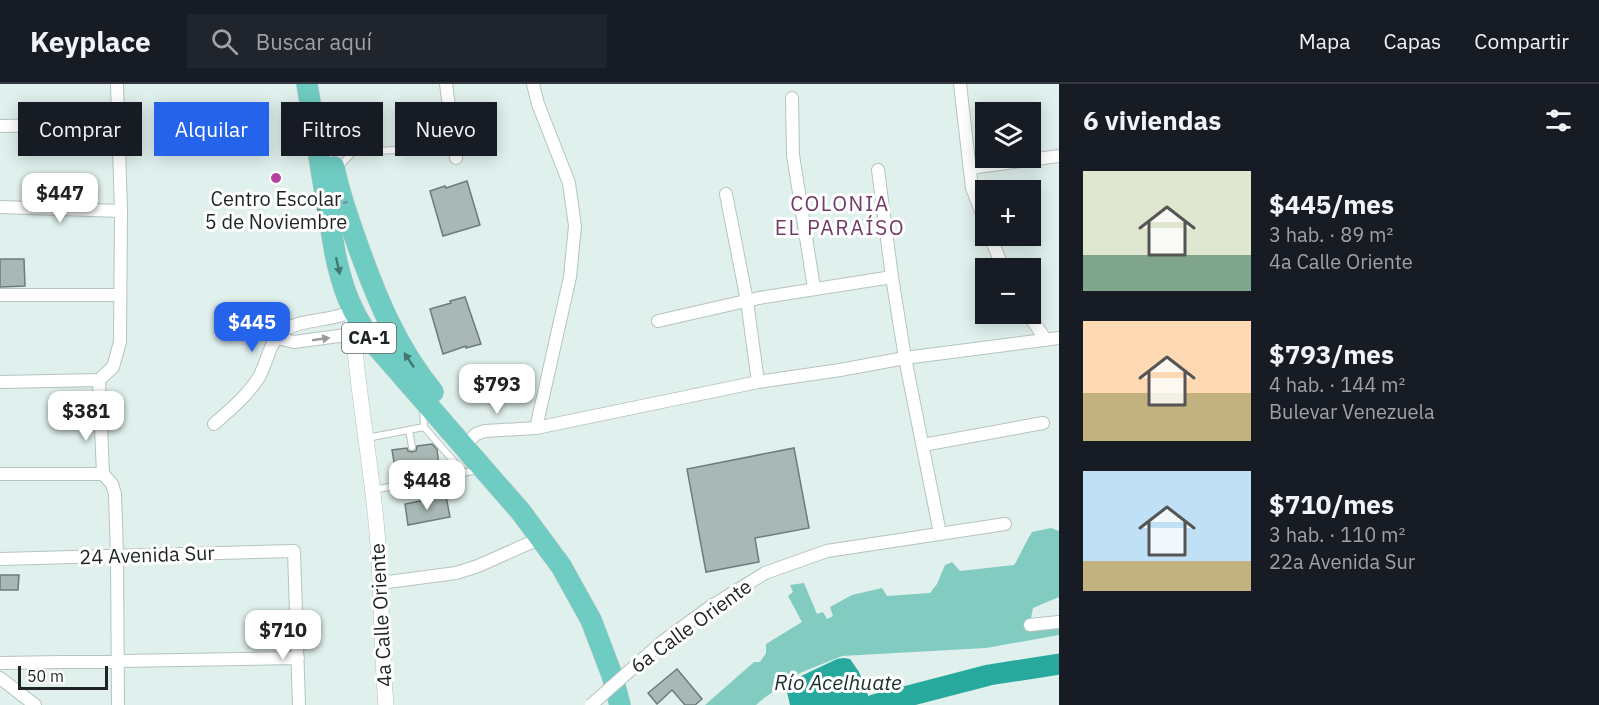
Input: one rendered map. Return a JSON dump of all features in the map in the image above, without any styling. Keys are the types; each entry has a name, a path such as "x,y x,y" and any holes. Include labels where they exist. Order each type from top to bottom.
{"highway":[{"name":"CA-1","path":"307,84 335,253 359,333 423,400 473,471 541,538 561,566 591,620 612,675 620,705"},
{"name":"CA-1","path":"320,84 323,102"},
{"name":"CA-1","path":"332,156 348,221 375,294 401,347 421,376 544,525 595,598 619,656 631,705"},
{"path":"352,311 357,305 369,303 384,311"}],"street":[{"path":"117,84 118,102"},
{"path":"446,84 456,158"},
{"path":"533,84 538,104 566,176 575,226 570,277 536,428"},
{"path":"960,84 972,188 975,196"},
{"path":"792,98 793,155 814,288"},
{"path":"0,126 18,126"},
{"path":"0,382 99,380 113,367 120,342 120,156"},
{"path":"970,168 1059,156"},
{"path":"878,170 905,358 940,533"},
{"path":"726,194 747,301 758,382"},
{"path":"0,207 121,211"},
{"path":"658,321 814,288 892,277"},
{"path":"0,295 119,295"},
{"path":"214,424 245,397 260,375 270,348 287,328 342,316 352,311"},
{"path":"1038,324 1053,339"},
{"path":"277,338 294,342 359,333"},
{"name":"4a Calle Oriente","path":"359,333 366,438 377,531 386,705"},
{"path":"472,438 484,431 536,428 758,382 905,358 1053,339"},
{"path":"99,380 103,474 112,484 115,494 118,705"},
{"path":"923,445 1043,423"},
{"path":"0,474 103,474"},
{"name":"6a Calle Oriente","path":"591,705 662,642 711,607 765,573 827,550 1005,524"},
{"path":"380,583 456,573 478,566 541,538"},
{"name":"24 Avenida Sur","path":"0,559 294,551 298,658"},
{"path":"1030,625 1059,622"},
{"path":"0,663 298,658 299,705"},
{"path":"0,678 35,705"}],"lane":[{"path":"335,173 349,156"},
{"path":"423,400 424,427 473,471"},
{"path":"366,438 424,427"},
{"path":"409,430 412,447"},
{"path":"416,471 418,481"},
{"path":"372,490 473,471"}],"path":[{"path":"317,210 351,201"}],"shaded area":[{"path":"1051,528 1059,531 1059,597 1033,608 1029,629 1059,628 1059,635 986,648 842,656 800,673 756,705 705,705 754,662 760,662 766,653 766,644 802,622 788,596 793,592 790,585 804,583 817,614 823,612 827,619 833,616 830,607 852,595 882,588 887,596 930,593 937,584 945,565 952,562 960,571 1014,565 1032,532"}],"water":[{"name":"Río Acelhuate","path":"837,659 850,659 859,672 869,698 886,702 882,705 790,705 787,692 797,678"}],"building":[{"path":"467,181 480,225 443,236 430,191"},
{"path":"0,259 24,259 25,286 0,287"},
{"path":"465,297 481,344 466,348 466,346 443,354 430,309"},
{"path":"432,444 437,449 439,467 421,470 416,466 411,472 396,474 392,450 407,448 412,452 416,451 417,446"},
{"path":"794,448 809,528 755,538 759,562 706,572 687,469"},
{"path":"446,496 450,517 408,525 405,504"},
{"path":"0,575 19,575 18,590 0,590"},
{"path":"677,669 702,699 695,705 685,705 672,690 657,704 648,693"}],"waterway":[{"name":"Río Acelhuate","path":"874,705 989,675 1059,664"}],"place":[{"name":"Centro Escolar 5 de Noviembre","path":"276,178"}],"district":[{"name":"COLONIA EL PARAÍSO","path":"840,216"}]}
